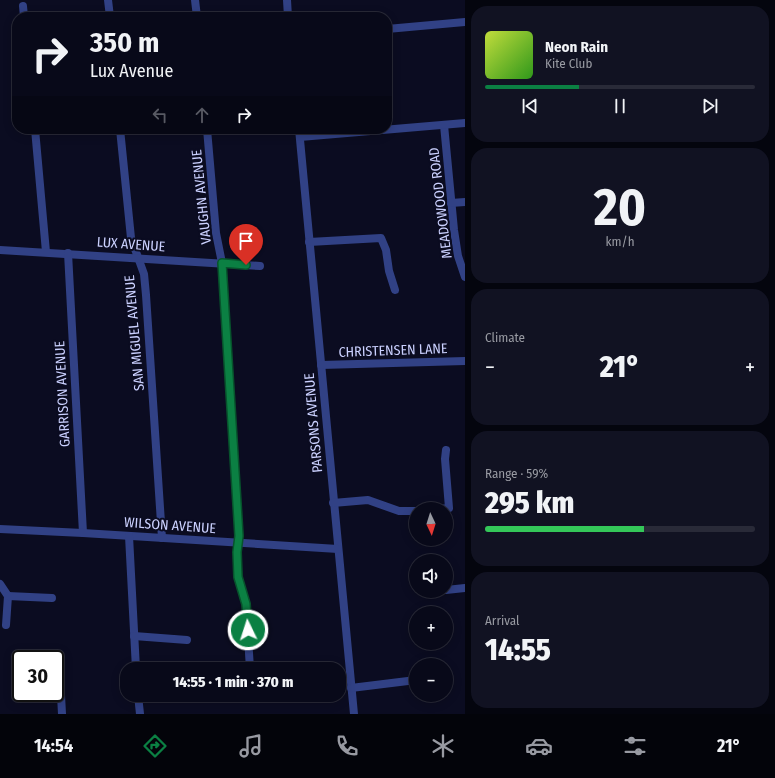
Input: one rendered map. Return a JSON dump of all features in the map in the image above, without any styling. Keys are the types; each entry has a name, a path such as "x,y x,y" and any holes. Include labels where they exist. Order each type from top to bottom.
{"street":[{"path":"108,0 109,12"},
{"path":"195,0 196,12"},
{"path":"287,0 288,12"},
{"path":"23,6 24,12"},
{"path":"392,29 465,22"},
{"path":"392,128 465,123"},
{"name":"MEADOWOOD ROAD","path":"444,125 451,203 458,256 465,277"},
{"path":"35,134 46,252"},
{"name":"SAN MIGUEL AVENUE","path":"120,134 130,233 144,274 162,538"},
{"name":"VAUGHN AVENUE","path":"207,134 216,233 222,263 238,542 238,577 246,604 250,662"},
{"name":"PARSONS AVENUE","path":"299,134 354,714"},
{"path":"451,203 465,202"},
{"path":"309,242 381,238 386,250 390,278 395,290"},
{"name":"LUX AVENUE","path":"0,250 260,266"},
{"name":"GARRISON AVENUE","path":"68,253 83,532"},
{"name":"CHRISTENSEN LANE","path":"321,365 465,361"},
{"path":"446,450 445,459 449,502"},
{"path":"333,503 368,500 399,511 409,511"},
{"name":"WILSON AVENUE","path":"0,529 83,532 338,548"},
{"path":"129,536 136,662"},
{"path":"0,584 8,596 6,625"},
{"path":"453,589 465,588"},
{"path":"8,596 52,598"},
{"path":"134,636 188,640"},
{"path":"351,688 409,681"},
{"path":"61,702 62,714"},
{"path":"139,702 140,714"}],"route":[{"path":"246,265 222,263 239,536 237,552 238,577 246,604 248,630"}]}
